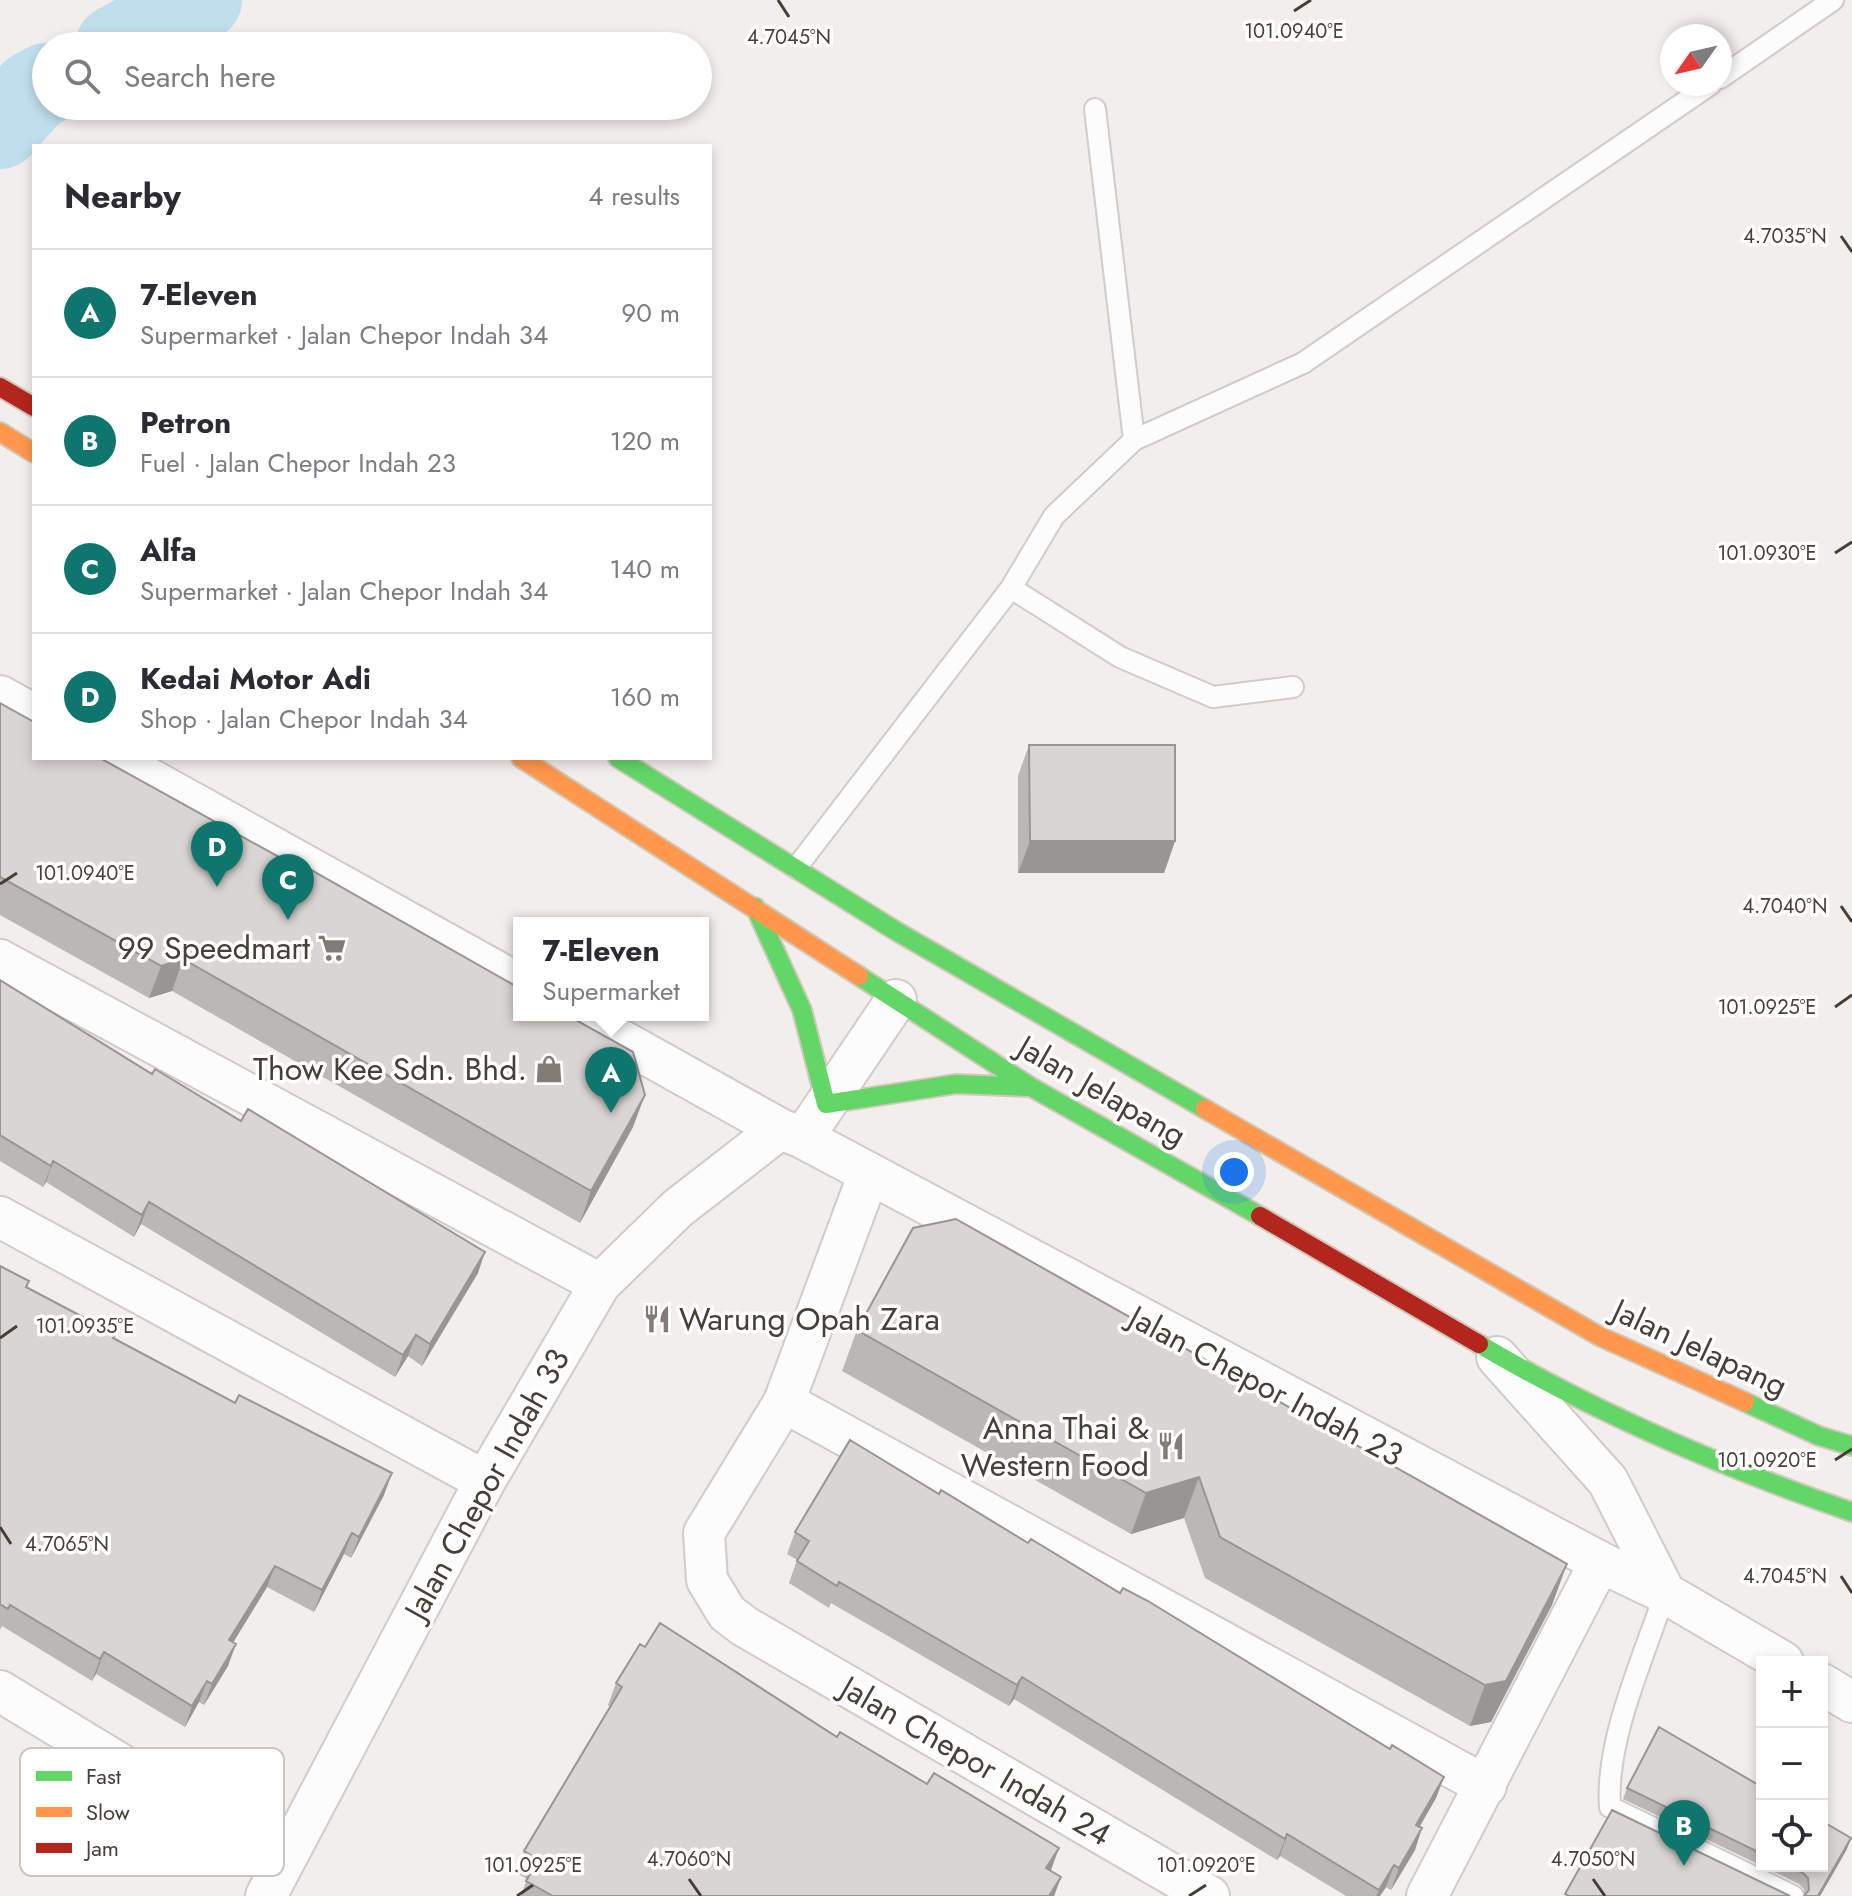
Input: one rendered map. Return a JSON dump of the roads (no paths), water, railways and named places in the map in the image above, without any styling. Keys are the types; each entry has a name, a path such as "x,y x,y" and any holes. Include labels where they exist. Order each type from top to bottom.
{"main road":[{"path":"0,387 32,406"},
{"path":"0,432 32,452"},
{"name":"Jalan Jelapang","path":"524,760 754,905 904,989 1031,1087 1312,1245 1493,1352 1623,1420 1782,1488 1852,1512"},
{"name":"Jalan Jelapang","path":"621,760 896,931 1599,1336 1819,1436 1852,1446"},
{"path":"754,905 802,1010 826,1104 911,1088 956,1084 1031,1087"},
{"path":"896,931 898,953"},
{"path":"941,981 968,973"}],"street":[{"path":"0,696 32,714"},
{"path":"116,760 513,981"},
{"path":"0,960 600,1284"},
{"name":"Jalan Chepor Indah 33","path":"284,1861 485,1481 600,1284 678,1208 792,1133 826,1104 904,989"},
{"name":"Jalan Chepor Indah 23","path":"587,1021 868,1176 1600,1562 1665,1593 1773,1656"},
{"name":"Jalan Chepor Indah 24","path":"868,1176 784,1402 704,1533 707,1580 727,1613 744,1626 1209,1896"},
{"path":"0,1217 485,1481"},
{"path":"1493,1352 1608,1481 1665,1593"},
{"path":"784,1402 1486,1786"},
{"path":"1427,1896 1600,1562"},
{"path":"1828,1688 1852,1702"},
{"path":"0,1691 83,1748"}],"lane":[{"path":"1732,70 1833,0"},
{"path":"796,868 1011,588 1054,516 1134,440 1303,363 1693,96"},
{"path":"1095,109 1134,440"},
{"path":"1011,588 1120,657 1213,697 1293,687"},
{"path":"1665,1593 1623,1723 1609,1783 1610,1807 1793,1896"}],"waterway":[{"path":"142,32 201,0"},
{"path":"0,128 32,92"}],"place":[{"name":"Kedai Motor Adi","path":"217,887"},
{"name":"Alfa","path":"288,920"},
{"name":"99 Speedmart","path":"332,948"},
{"name":"Thow Kee Sdn. Bhd.","path":"549,1069"},
{"name":"7-Eleven","path":"611,1113"},
{"name":"Warung Opah Zara","path":"657,1319"},
{"name":"Anna Thai & Western Food","path":"1171,1446"},
{"name":"Petron","path":"1684,1866"}]}
